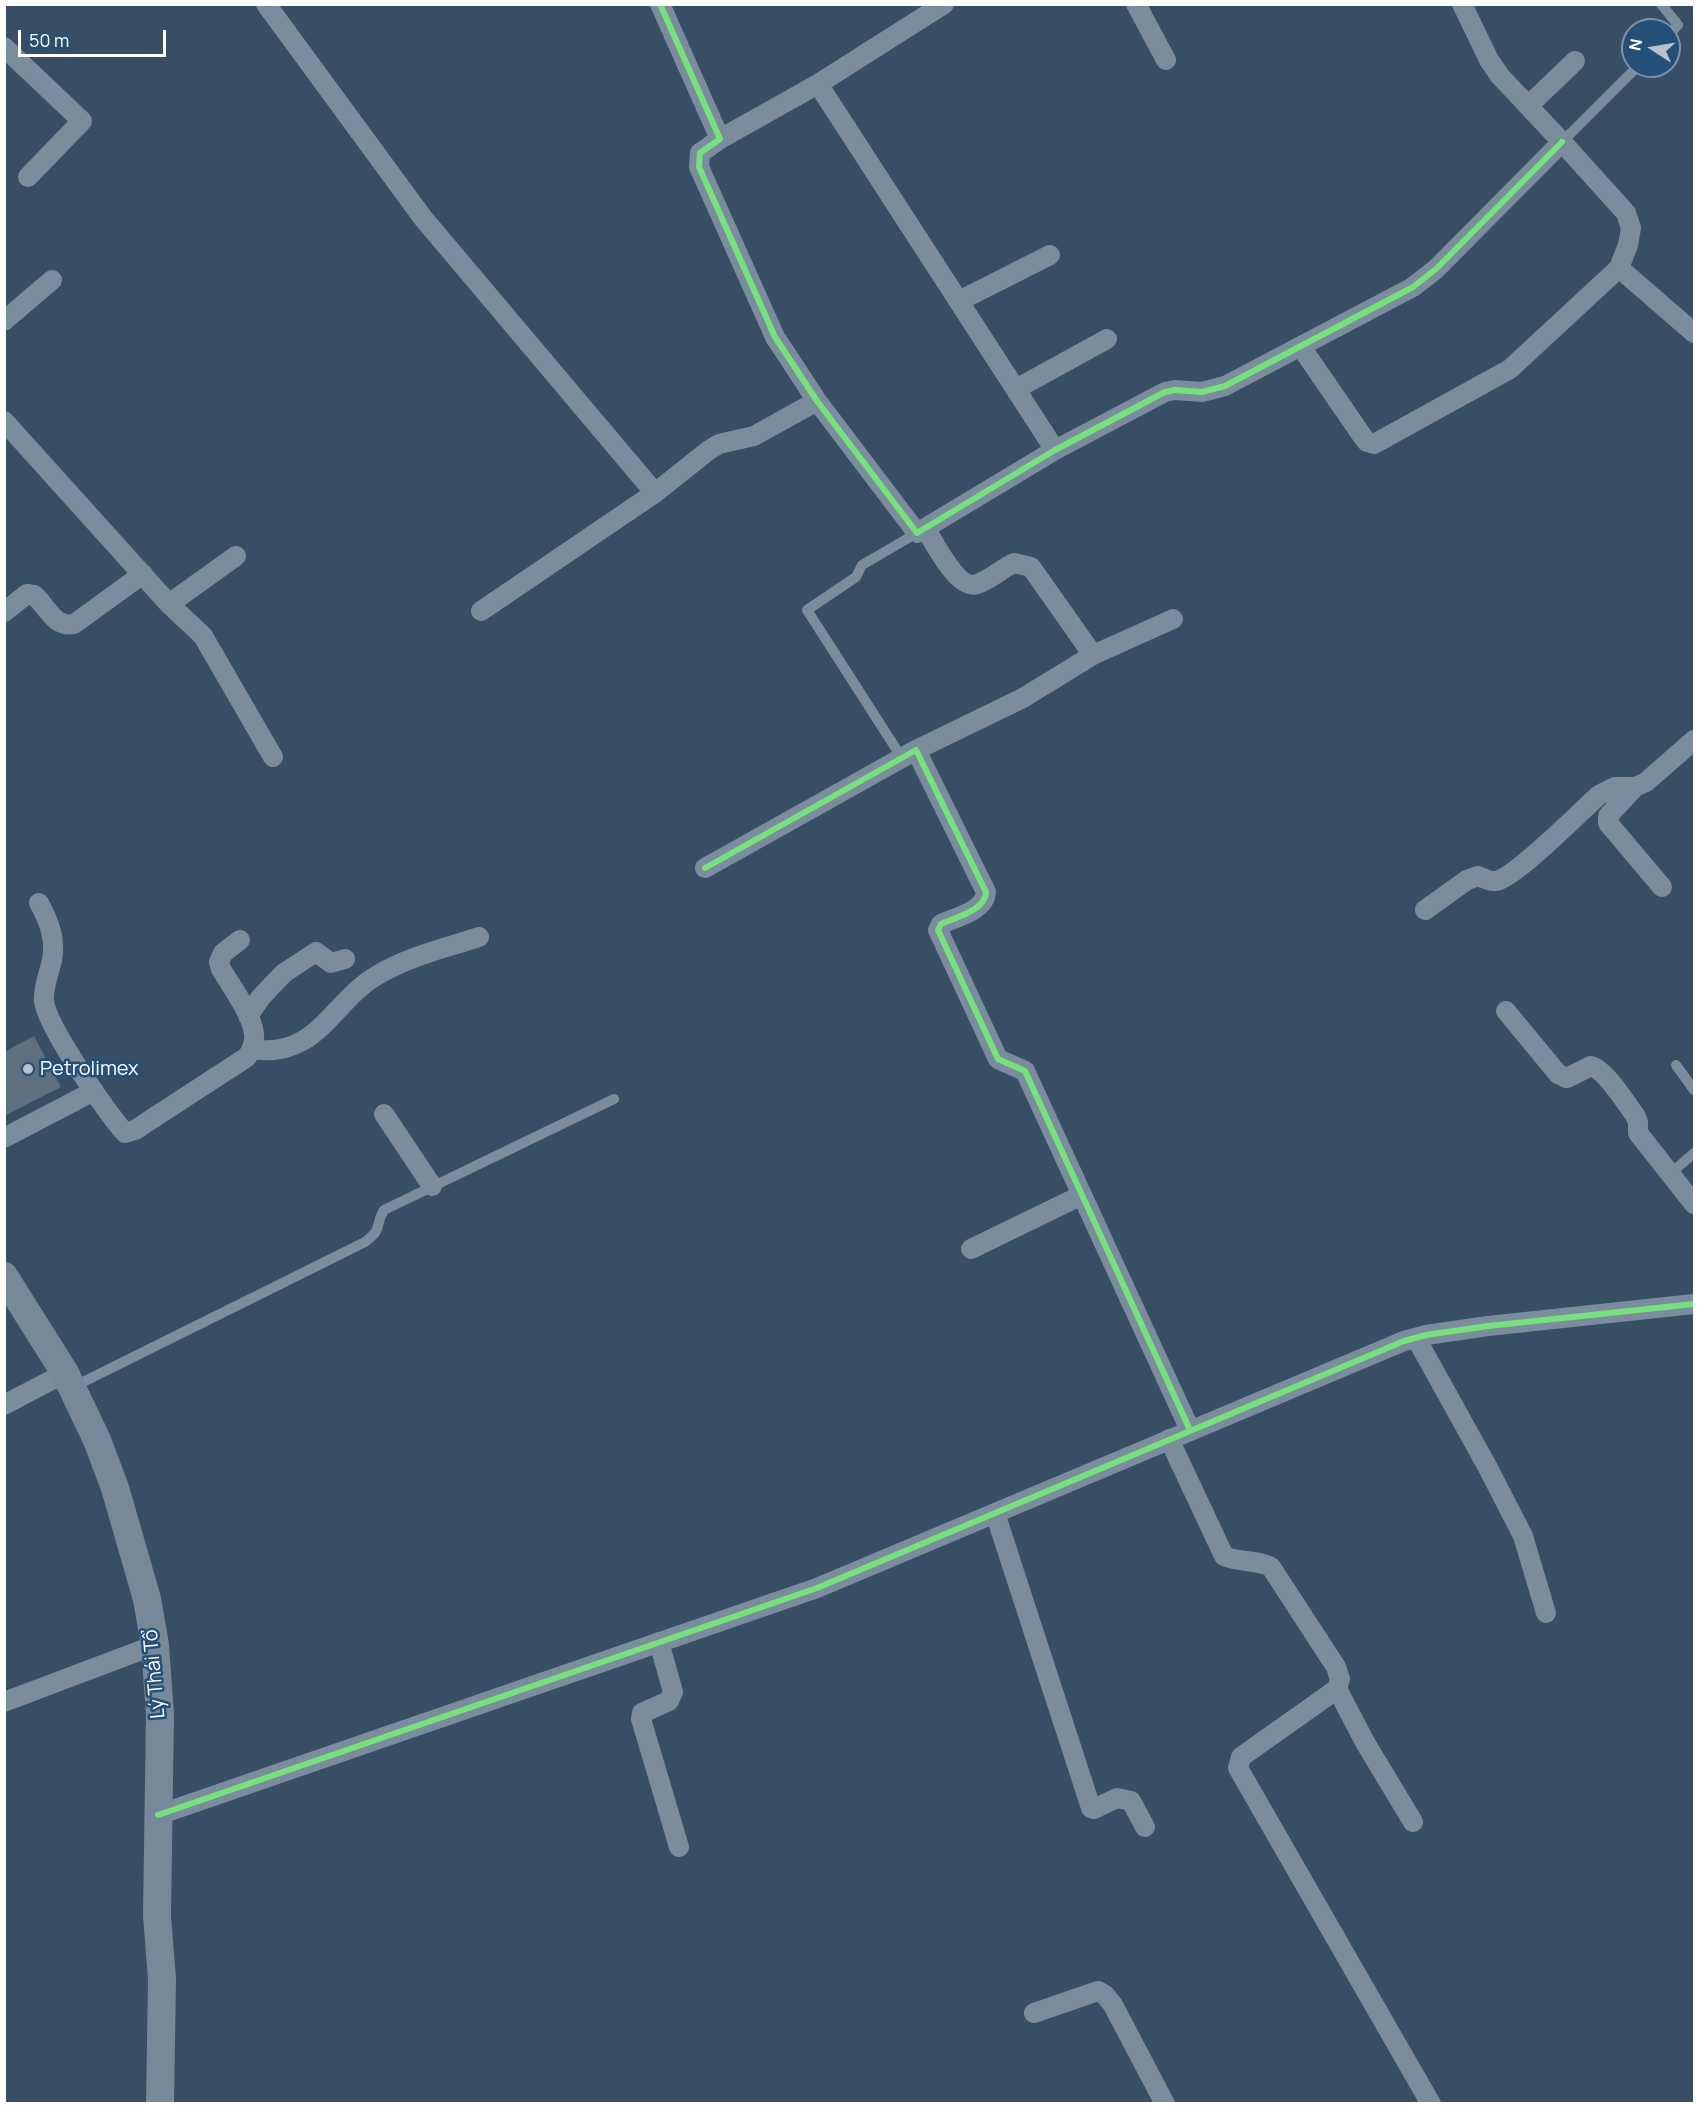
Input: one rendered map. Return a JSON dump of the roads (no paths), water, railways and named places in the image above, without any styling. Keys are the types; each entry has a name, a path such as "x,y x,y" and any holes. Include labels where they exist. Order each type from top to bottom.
{"main road":[{"name":"Lý Thái Tổ","path":"4,1276 69,1380 97,1440 115,1488 147,1599 155,1645 160,1714 157,1916 162,1979 160,2103"}],"street":[{"path":"266,4 423,218 655,493"},
{"path":"660,4 720,139"},
{"path":"944,4 818,84 720,139 700,153 699,166 775,336 817,401 956,577 966,584 975,585 1014,563 1031,567 1093,655"},
{"path":"1136,4 1166,60"},
{"path":"1301,347 1363,437 1374,444 1510,369 1619,268 1628,245 1631,228 1626,213 1500,76 1489,60 1462,4"},
{"path":"4,47 82,121 28,177"},
{"path":"1528,106 1575,62"},
{"path":"818,84 1055,450"},
{"path":"921,531 1055,450 1165,392 1175,390 1202,392 1225,386 1413,287 1436,269 1562,142"},
{"path":"959,302 1050,255"},
{"path":"1619,268 1695,333"},
{"path":"4,321 52,280"},
{"path":"1016,389 1107,339"},
{"path":"481,611 655,493 709,450 719,444 754,436 817,401"},
{"path":"4,421 169,604 203,636 273,757"},
{"path":"169,604 236,555"},
{"path":"4,612 27,594 34,595 58,622 67,625 74,624 142,574"},
{"path":"705,868 909,754 1023,698 1093,655 1173,619"},
{"path":"1662,887 1608,823 1608,816 1635,787 1646,782 1695,740"},
{"path":"909,754 986,892 986,899 981,906 941,924 938,930 998,1059 1025,1071 1190,1430"},
{"path":"1425,910 1467,880 1478,876 1497,881 1517,869 1599,795 1615,787 1635,787"},
{"path":"39,903 53,937 52,958 44,990 48,1016 94,1091 125,1133 131,1133 247,1057 252,1049 255,1035 248,1016 219,962 223,953 240,940"},
{"path":"252,1049 266,1052 309,1038 375,976 408,961 479,937"},
{"path":"248,1016 261,997 284,973 316,952 331,963 345,959"},
{"path":"1506,1011 1558,1074 1567,1078 1591,1066 1602,1073 1635,1115 1638,1122 1638,1133 1695,1204"},
{"path":"4,1138 94,1091"},
{"path":"384,1114 432,1186"},
{"path":"971,1248 1082,1195"},
{"path":"158,1815 817,1588 1190,1430 1416,1338 1488,1326 1695,1304"},
{"path":"1416,1338 1523,1536 1546,1613"},
{"path":"4,1405 69,1380"},
{"path":"1169,1439 1224,1556 1231,1559 1260,1561 1271,1567 1336,1667 1341,1679 1337,1689 1241,1757 1238,1768 1431,2103"},
{"path":"995,1513 1091,1808 1094,1809 1117,1798 1131,1802 1145,1827"},
{"path":"659,1642 673,1692 669,1701 642,1713 641,1719 678,1847"},
{"path":"4,1701 155,1645"},
{"path":"1337,1689 1366,1744 1413,1822"},
{"path":"1034,2013 1098,1991 1106,1995 1165,2103"}],"lane":[{"path":"1661,4 1672,18"},
{"path":"1562,142 1626,78"},
{"path":"909,754 807,610 856,577 862,565 921,531"},
{"path":"1676,1065 1695,1090"},
{"path":"69,1380 365,1242 377,1233 384,1210 614,1099"},
{"path":"1670,1174 1695,1153"}],"place":[{"name":"Petrolimex","path":"28,1069"}]}
